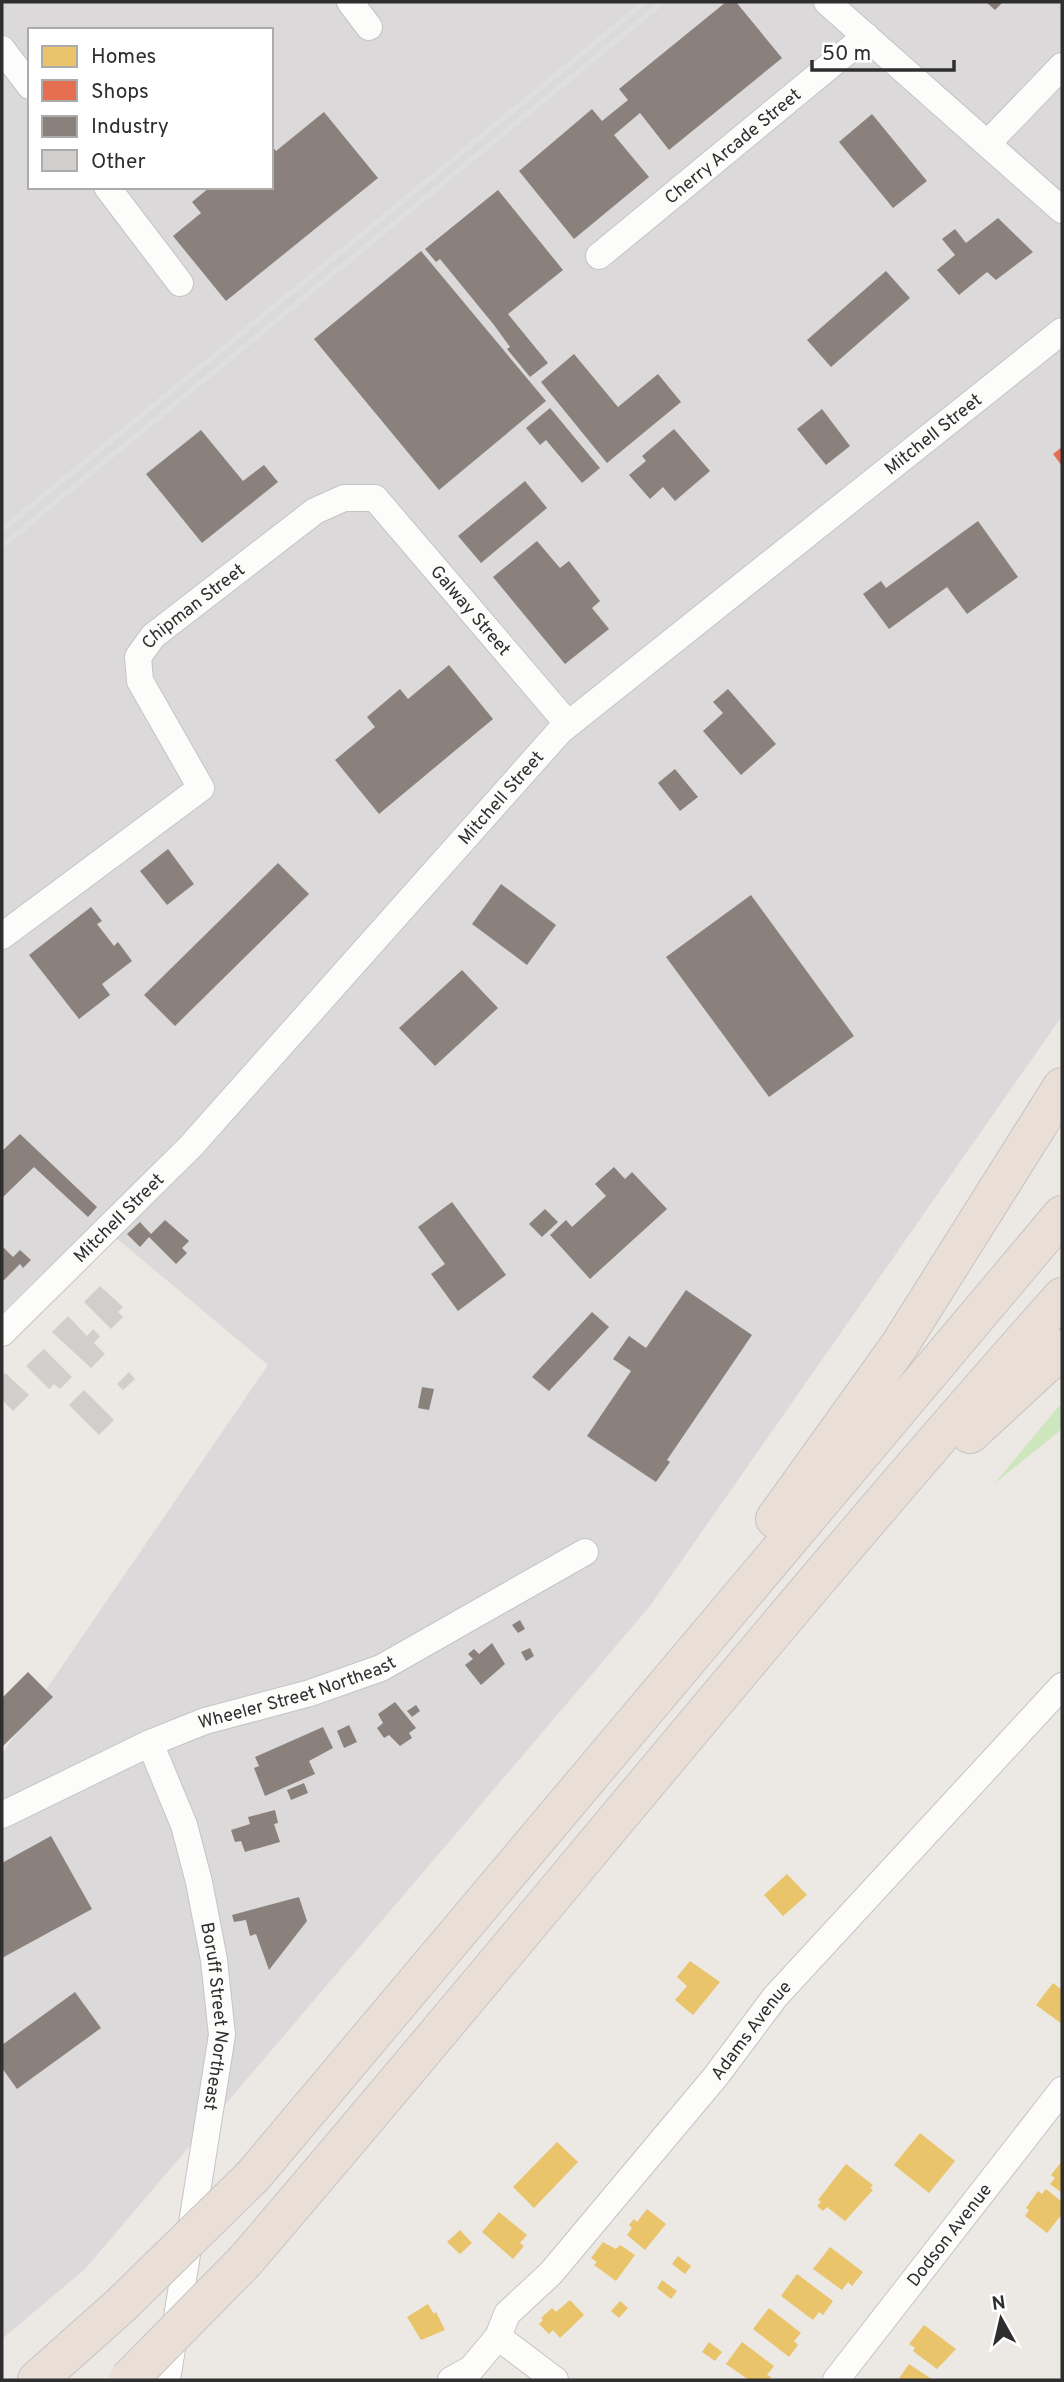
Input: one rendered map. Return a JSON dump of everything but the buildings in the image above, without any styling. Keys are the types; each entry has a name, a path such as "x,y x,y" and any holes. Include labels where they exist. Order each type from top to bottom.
{"highway":[{"path":"610,1750 899,1346 1062,1087"},
{"path":"37,2380 121,2305 253,2176 1062,1215"},
{"path":"128,2380 245,2261 415,2063 946,1428 1062,1297"},
{"path":"838,1557 1062,1349"}],"street":[{"path":"350,2 369,27"},
{"path":"827,2 1062,210"},
{"name":"Cherry Arcade Street","path":"599,256 866,36"},
{"path":"2,49 28,83"},
{"path":"988,143 1062,66"},
{"path":"109,189 180,283"},
{"name":"Mitchell Street","path":"2,1333 191,1146 568,724 1062,331"},
{"name":"Chipman Street","path":"2,936 201,788 140,681 138,657 153,636 315,511 344,498 374,498"},
{"name":"Galway Street","path":"374,498 568,724"},
{"name":"Wheeler Street Northeast","path":"2,1815 150,1743 205,1721 310,1693 381,1668 584,1552"},
{"name":"Adams Avenue","path":"451,2380 471,2369 498,2337 507,2314 551,2273 716,2076 775,1997 1062,1686"},
{"name":"Boruff Street Northeast","path":"150,1743 184,1825 199,1882 214,1960 222,2035 167,2380"},
{"name":"Dodson Avenue","path":"836,2380 1062,2090"},
{"path":"498,2337 555,2380"}],"shaded area":[{"path":"2,2 1062,2 1062,1016 650,1606 85,2269 2,2339 2,1754 268,1365 96,1221 2,1312 2,1152 5,1148 2,1145"}],"green space":[{"path":"1062,1404 1062,1429 994,1484 1059,1406"}],"railway":[{"path":"2,530 645,2"},
{"path":"2,546 663,2"}]}
